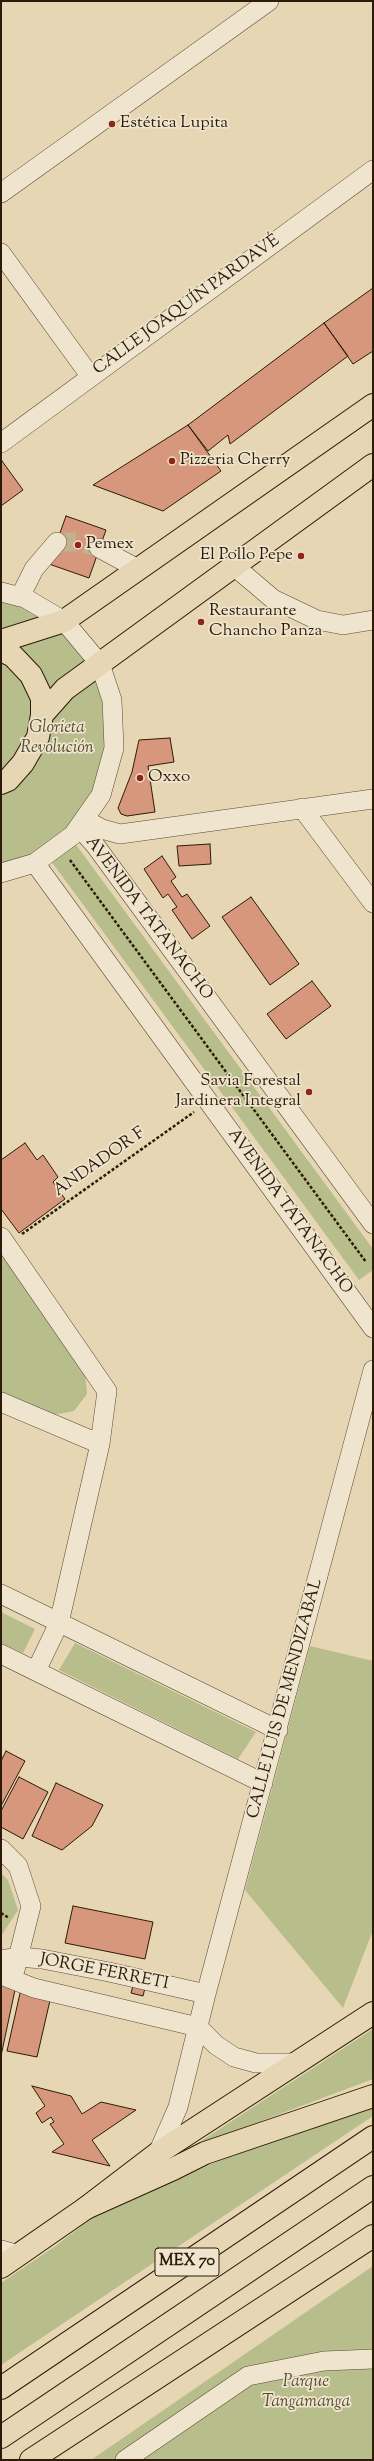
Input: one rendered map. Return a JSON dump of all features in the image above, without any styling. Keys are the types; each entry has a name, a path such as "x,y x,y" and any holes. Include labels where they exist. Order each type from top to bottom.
{"main road":[{"path":"1,641 64,621 373,405"},
{"path":"42,715 65,689 373,465"},
{"path":"1,650 13,656 31,675 42,698 42,715 38,737 23,763 8,780 1,783"},
{"path":"7,2258 86,2208 158,2153 373,2013"},
{"path":"86,2208 173,2170 205,2152 373,2096"},
{"name":"MEX 70","path":"1,2388 373,2137"},
{"name":"MEX 70","path":"1,2437 373,2187"},
{"path":"31,2460 373,2236"}],"street":[{"path":"1,193 269,1"},
{"name":"CALLE JOAQUÍN PARDAVÉ","path":"1,443 373,170"},
{"path":"1,253 91,377"},
{"path":"20,597 34,569 57,542"},
{"path":"100,548 138,569"},
{"path":"234,566 273,599 317,620 343,625 373,620"},
{"path":"1,592 20,597 64,621 100,664 112,700 114,748 101,795 73,835 34,863 1,873"},
{"path":"82,823 120,834 373,799"},
{"path":"302,808 373,903"},
{"name":"AVENIDA TATANACHO","path":"82,823 95,845 373,1224"},
{"name":"AVENIDA TATANACHO","path":"34,863 373,1328"},
{"path":"4,1241 107,1391 100,1444 59,1622 36,1671"},
{"name":"CALLE LUIS DE MENDIZABAL","path":"158,2153 178,2107 206,1994 278,1730 373,1370"},
{"path":"1,1402 100,1444"},
{"path":"1,1594 278,1730"},
{"path":"1,1654 263,1783"},
{"path":"1,1849 18,1866 31,1906 9,1958 7,1978"},
{"name":"JORGE FERRETI","path":"9,1958 109,1972 206,1994"},
{"name":"JORGE FERRETI","path":"7,1978 198,2027"},
{"path":"198,2027 216,2045 234,2057 256,2063 297,2063"},
{"path":"125,2460 248,2376 324,2361 373,2359"}],"path":[{"path":"58,846 366,1262"},
{"name":"ANDADOR F","path":"4,1241 208,1102"}],"green space":[{"name":"Glorieta Revolución","path":"1,592 25,598 99,664 114,748 79,827 1,873"},
{"path":"74,842 373,1249 373,1270 359,1280 51,861"},
{"path":"1,1251 85,1372 87,1394 74,1411 49,1416 1,1393"},
{"path":"1,1612 35,1629 23,1653 1,1643"},
{"path":"75,1643 256,1732 238,1759 59,1670"},
{"path":"310,1646 373,1661 373,1930 343,2008 245,1890"},
{"path":"1,1873 8,1880 18,1910 1,1936"},
{"path":"373,2029 373,2079 192,2147"},
{"path":"373,2107 373,2116 1,2365 1,2283 57,2245 103,2209 221,2160 341,2116"},
{"name":"Parque Tangamanga","path":"373,2266 373,2460 91,2460"}],"building":[{"path":"373,288 373,351 353,364 324,323"},
{"path":"324,323 348,356 230,444 228,435 208,451 188,425"},
{"name":"Pizzeria Cherry","path":"188,425 221,471 163,511 93,485"},
{"path":"2,461 23,490 1,506 1,462"},
{"name":"Pemex","path":"66,516 106,530 89,578 49,564"},
{"name":"Oxxo","path":"170,738 174,762 148,766 155,812 127,816 121,814 118,808 132,772 139,740"},
{"path":"210,844 211,864 179,866 177,846"},
{"path":"162,856 176,877 171,881 182,897 187,894 210,926 192,939 172,910 177,907 168,894 163,898 144,869"},
{"path":"251,897 299,964 270,985 222,917"},
{"path":"312,981 331,1006 286,1039 267,1014"},
{"path":"25,1143 37,1160 43,1155 58,1177 53,1182 65,1199 19,1233 1,1209 1,1160"},
{"path":"6,1751 25,1761 1,1806 1,1761"},
{"path":"19,1777 48,1792 23,1839 1,1827 1,1811"},
{"path":"56,1783 103,1805 92,1826 62,1850 32,1836"},
{"path":"73,1906 153,1922 145,1959 65,1943"},
{"path":"1,1982 16,1985 1,2056"},
{"path":"134,1982 146,1984 143,1996 131,1993"},
{"path":"21,1989 51,1996 37,2057 7,2051"},
{"path":"32,2086 71,2096 82,2114 101,2102 136,2110 92,2140 110,2166 52,2152 64,2144 50,2124 54,2122 51,2117 42,2123 36,2113 45,2106"}],"tunnel":[{"path":"57,542 79,542 99,548"}],"place":[{"name":"Estética Lupita","path":"112,124"},
{"name":"Pizzeria Cherry","path":"172,461"},
{"name":"Pemex","path":"78,545"},
{"name":"El Pollo Pepe","path":"301,556"},
{"name":"Restaurante Chancho Panza","path":"201,622"},
{"name":"Oxxo","path":"140,778"},
{"name":"Savia Forestal Jardinera Integral","path":"309,1092"}]}
